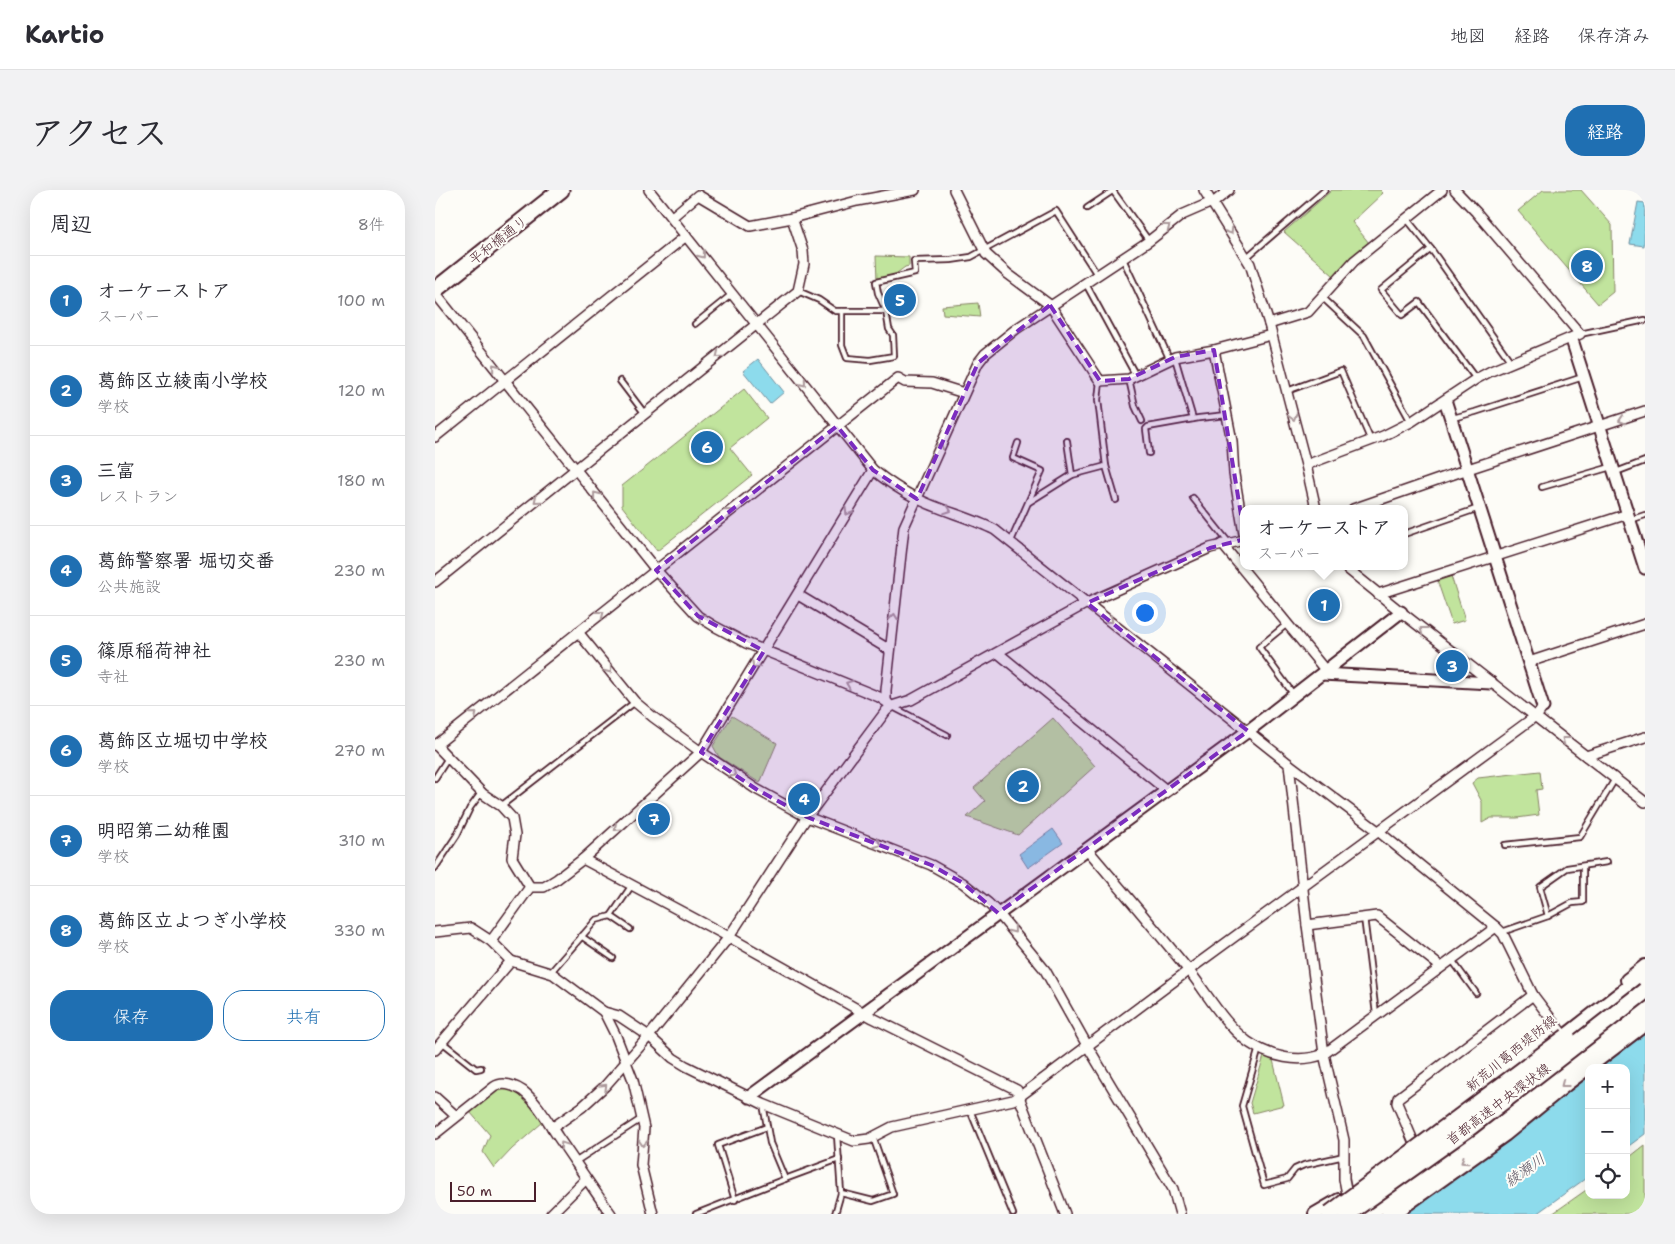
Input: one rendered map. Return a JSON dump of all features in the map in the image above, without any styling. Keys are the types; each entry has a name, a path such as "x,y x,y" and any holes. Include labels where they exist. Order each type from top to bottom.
{"highway":[{"path":"1330,1214 1450,1126 1645,976"},
{"name":"首都高速中央環状線","path":"1347,1214 1471,1126 1645,991"},
{"path":"1367,1214 1479,1134 1645,1007"},
{"name":"首都高速中央環状線","path":"1390,1214 1504,1133 1565,1083 1645,1022"}],"main road":[{"name":"平和橋通り","path":"435,291 561,190"},
{"name":"新荒川葛西堤防線","path":"1467,1108 1645,966"},
{"name":"新荒川葛西堤防線","path":"1467,1108 1579,1050 1645,998"},
{"path":"1315,1214 1347,1194 1414,1143 1467,1108"}],"street":[{"path":"649,190 873,470 894,486 917,499 981,523 1011,541 1289,764 1378,831 1498,929 1533,995 1561,1032"},
{"path":"671,217 698,195 750,226 792,218 857,201 915,190"},
{"path":"954,190 985,251 1008,274 1051,305 1100,381 1132,378 1172,358 1214,350 1271,335"},
{"path":"1204,190 1247,257 1269,324 1315,505"},
{"path":"552,1128 582,1107 605,1086 649,1036 729,937 807,816 886,711 889,704 886,690 904,527 978,363 985,354 1016,329 1123,259 1182,216 1213,203 1229,190"},
{"path":"1269,324 1308,312 1354,261 1442,190"},
{"path":"1455,190 1476,212 1575,338 1599,427 1645,568"},
{"path":"435,582 798,291 804,264 803,252 792,218"},
{"path":"435,437 686,236"},
{"path":"435,291 656,570 698,616 729,635 764,651 879,696 889,704 911,700 1087,602 1210,548 1240,541"},
{"path":"1306,465 1371,441 1411,422 1446,401 1476,379 1511,362 1575,338"},
{"path":"1214,350 1232,441 1234,474 1240,510"},
{"path":"529,887 512,858 515,835 512,818 501,806 481,792 436,744 898,378 905,382 932,383 964,393"},
{"path":"435,932 471,928 491,941 511,961 551,973 604,1012 619,1016 649,1036 673,1058 686,1066 763,1104 854,1141 869,1140 892,1127 1013,1100 1019,1097 1535,716 1543,707 1446,401"},
{"path":"1364,505 1468,469 1645,412"},
{"path":"529,887 544,887 583,859 701,752 873,470"},
{"path":"1378,594 1496,556 1629,517"},
{"path":"1226,544 1240,562"},
{"path":"1246,570 1324,673 1491,683"},
{"path":"1349,570 1645,802"},
{"path":"798,595 890,650"},
{"path":"749,1097 1248,731 1401,612"},
{"path":"1529,662 1645,624"},
{"path":"578,632 635,702 701,752 756,790 807,816 931,865 963,883 998,913 1045,970 1088,1047 1173,1189 1180,1214"},
{"path":"998,653 1166,790"},
{"path":"1586,756 1645,737"},
{"path":"1289,764 1324,1054 1344,1140 1345,1187 1347,1194"},
{"path":"1087,848 1189,970 1235,1030 1259,1048 1285,1058 1308,1059 1324,1054 1441,967 1498,929"},
{"path":"583,859 864,1012 1017,1090 1065,1214"},
{"path":"491,941 529,887"},
{"path":"1307,925 1377,916 1441,967"},
{"path":"435,1050 511,961"},
{"path":"1414,1143 1397,1103 1398,1098 1533,995"},
{"path":"604,1012 616,1036 633,1080 643,1128 641,1165 653,1214"},
{"path":"435,1134 455,1116 494,1087 504,1084 513,1086 523,1092 540,1110 611,1214"},
{"path":"435,1097 455,1116"},
{"path":"551,1214 586,1179"}],"lane":[{"path":"1087,208 1114,190 1149,241"},
{"path":"1247,257 1325,190"},
{"path":"842,311 842,345 847,358 870,360 894,356 893,335 889,329 886,311 878,293 876,282 915,272 915,261 951,260 971,257 1056,212 1098,276"},
{"path":"1406,218 1431,249 1511,362"},
{"path":"1431,249 1381,290 1402,316 1419,302 1476,379"},
{"path":"1123,259 1172,358 1193,419"},
{"path":"1086,284 1132,378 1135,406 1142,421"},
{"path":"798,291 819,300 835,311 886,311"},
{"path":"695,324 732,294"},
{"path":"1322,297 1364,336 1411,422"},
{"path":"1575,338 1645,320"},
{"path":"1286,391 1341,371 1371,441"},
{"path":"1451,418 1475,412 1584,376"},
{"path":"620,381 645,414"},
{"path":"1100,381 1099,400 1106,466 1116,500"},
{"path":"1149,453 1146,429 1148,427 1227,415"},
{"path":"1067,441 1072,476"},
{"path":"1011,541 1042,471 1013,458 1018,444"},
{"path":"1542,488 1645,461"},
{"path":"1028,503 1072,476 1106,466"},
{"path":"1193,498 1226,544"},
{"path":"1408,533 1480,508"},
{"path":"1629,517 1645,515"},
{"path":"1287,624 1259,648 1294,696"},
{"path":"501,806 635,702"},
{"path":"889,704 947,736"},
{"path":"435,778 448,758"},
{"path":"1505,845 1580,837 1615,779"},
{"path":"435,868 457,835 470,808 481,792"},
{"path":"1548,916 1540,887 1567,868 1607,862"},
{"path":"1498,929 1548,916 1572,903 1583,902 1583,866"},
{"path":"551,973 596,920 611,916 632,885"},
{"path":"611,916 630,929"},
{"path":"1364,917 1376,1014"},
{"path":"581,936 613,958"},
{"path":"1452,960 1476,993"},
{"path":"442,1042 476,1069 481,1068"},
{"path":"1259,1048 1242,1106 1264,1185 1287,1179 1295,1169 1304,1164 1344,1156"},
{"path":"763,1104 770,1143 785,1179"},
{"path":"970,1110 1013,1214"},
{"path":"575,1162 641,1119"},
{"path":"735,1200 718,1145 767,1127"},
{"path":"835,1214 841,1193 837,1135"},
{"path":"841,1193 873,1200 893,1194 873,1137"},
{"path":"695,1214 839,1159"}],"highlighted area":[{"path":"1050,305 1100,381 1129,379 1175,357 1214,350 1245,539 1210,548 1087,603 1248,731 998,913 963,883 931,865 807,817 756,789 701,752 764,651 698,616 656,570 837,426 873,470 917,499 978,363"}],"green space":[{"path":"1332,190 1380,190 1383,193 1352,222 1369,243 1334,276 1284,232"},
{"path":"1543,190 1581,190 1612,225 1613,292 1598,304 1518,211"},
{"path":"876,256 909,257 909,266 893,276 877,281"},
{"path":"978,303 980,317 943,314 942,306"},
{"path":"744,389 767,418 730,448 752,475 657,551 622,506 622,486"},
{"path":"1451,576 1465,620 1452,624 1437,580"},
{"path":"732,716 777,743 760,783 719,757 713,746"},
{"path":"1053,718 1095,766 1018,835 967,817 985,801 974,788"},
{"path":"1540,771 1542,789 1536,790 1539,815 1517,818 1491,818 1482,823 1482,802 1472,783 1478,778"},
{"path":"1264,1056 1273,1060 1284,1105 1253,1113 1250,1103"},
{"path":"501,1089 521,1095 543,1122 512,1149 494,1168 483,1152 490,1135 470,1112"},
{"path":"1645,1145 1645,1214 1552,1214 1585,1191 1585,1199 1630,1199 1630,1157"}],"water":[{"path":"1638,202 1645,203 1644,246 1630,244"},
{"path":"758,359 784,392 770,404 743,371"},
{"path":"1053,829 1063,843 1028,868 1019,854"},
{"path":"1645,1030 1645,1134 1630,1145 1630,1064 1601,1064"},
{"name":"綾瀬川","path":"1585,1076 1585,1179 1536,1214 1404,1214"}],"place":[{"name":"葛飾区立よつぎ小学校","path":"1587,266"},
{"name":"篠原稲荷神社","path":"900,300"},
{"name":"葛飾区立堀切中学校","path":"707,447"},
{"name":"オーケーストア","path":"1324,605"},
{"name":"三富","path":"1452,666"},
{"name":"葛飾区立綾南小学校","path":"1023,786"},
{"name":"葛飾警察署 堀切交番","path":"804,799"},
{"name":"明昭第二幼稚園","path":"654,819"}]}
